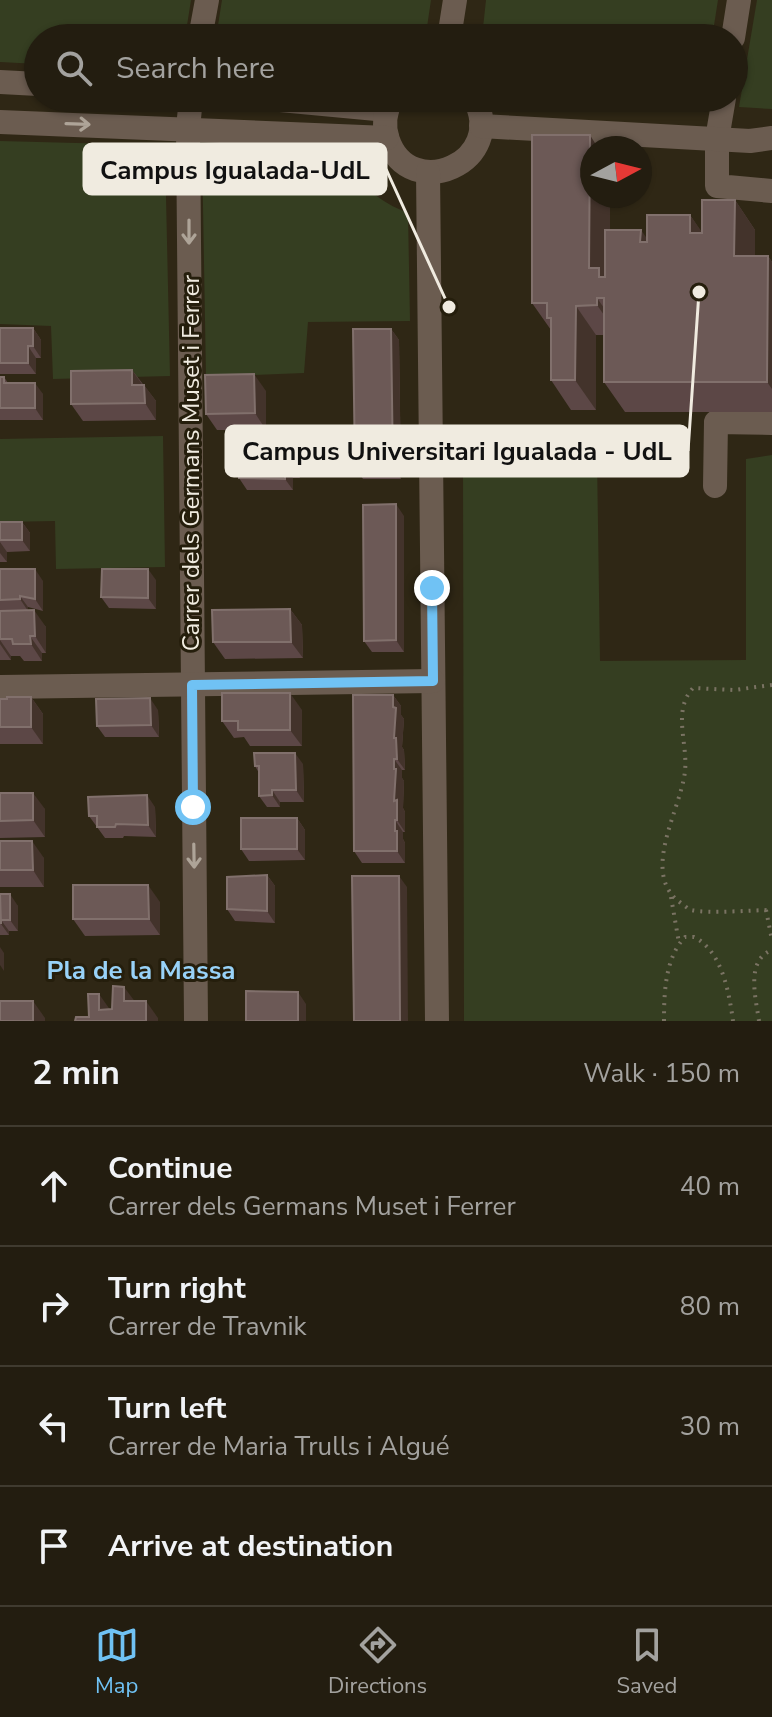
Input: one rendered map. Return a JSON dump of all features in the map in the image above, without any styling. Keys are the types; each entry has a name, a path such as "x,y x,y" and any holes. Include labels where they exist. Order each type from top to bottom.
{"street":[{"path":"203,24 207,0"},
{"path":"451,24 455,0"},
{"path":"735,24 739,0"},
{"path":"0,82 24,83"},
{"name":"Carrer dels Germans Muset i Ferrer","path":"190,112 196,1021"},
{"path":"389,112 387,138 402,161 428,172 447,170 464,160 476,145 481,126 479,112"},
{"path":"722,112 717,139 717,186 772,191"},
{"path":"0,122 387,138"},
{"path":"481,126 750,141 772,138"},
{"path":"428,172 437,1021"},
{"path":"715,486 716,422 772,423"},
{"path":"0,687 433,681"}],"path":[{"path":"679,943 671,897 662,874 667,834 685,775 682,708 685,697 693,688 734,690 772,685"},
{"path":"671,897 690,910 769,910 772,940"},
{"path":"664,1021 666,982 679,943 685,937 694,937 708,947 721,970 733,1021"},
{"path":"759,1021 755,973 760,958 772,950"}],"green space":[{"path":"0,0 191,0 187,24 24,24 24,63 0,62"},
{"path":"222,0 431,0 427,24 218,24"},
{"path":"486,0 718,0 714,24 483,24"},
{"path":"757,0 772,0 772,109 748,108 748,54"},
{"path":"0,141 153,145 165,152 170,376 53,379 51,326 0,324"},
{"path":"202,149 345,157 356,176 371,191 388,204 408,213 410,321 308,322 304,373 206,377"},
{"path":"163,436 165,567 56,569 55,521 0,522 0,439"},
{"path":"772,455 772,1021 464,1021 463,458 597,457 600,661 746,660 746,459"}],"building":[{"path":"532,135 590,135 580,136 580,208 589,208 589,268 599,268 599,277 605,277 605,230 641,230 640,242 647,242 647,215 690,215 690,233 702,233 702,200 735,200 734,256 768,256 767,382 604,382 604,298 597,298 597,305 576,306 575,380 551,380 551,318 547,318 547,303 532,303"},
{"path":"0,328 33,328 33,346 28,346 28,363 0,363"},
{"path":"353,329 391,329 393,467 355,467"},
{"path":"132,370 132,385 144,385 145,403 71,404 71,371"},
{"path":"254,374 255,413 206,414 205,375"},
{"path":"0,377 4,377 4,383 35,383 35,408 0,408"},
{"path":"246,440 261,440 261,447 292,447 292,466 285,466 285,479 239,478 239,447 246,447"},
{"path":"396,504 396,640 364,641 363,505"},
{"path":"0,522 22,522 22,540 0,540"},
{"path":"0,569 35,569 35,599 20,596 20,599 0,600"},
{"path":"102,569 148,569 148,598 101,597"},
{"path":"290,609 291,642 213,642 212,610"},
{"path":"34,610 35,636 30,636 31,644 13,644 12,639 0,639 0,611"},
{"path":"222,693 290,693 290,730 238,730 238,721 222,721"},
{"path":"353,695 393,695 393,707 396,708 394,801 397,800 397,851 354,851"},
{"path":"31,697 31,727 0,727 0,699"},
{"path":"150,698 151,725 97,726 96,699"},
{"path":"254,753 295,753 296,790 272,790 272,795 259,796 259,766 255,766"},
{"path":"0,793 33,793 33,820 0,821"},
{"path":"147,795 148,825 97,827 97,816 89,816 88,797"},
{"path":"241,818 297,818 297,849 241,849"},
{"path":"0,841 32,841 33,870 0,870"},
{"path":"267,875 267,911 227,909 227,877"},
{"path":"352,876 399,876 400,1021 354,1021"},
{"path":"73,885 148,885 149,919 73,919"},
{"path":"0,894 10,894 10,920 1,920 1,924"},
{"path":"113,986 124,987 124,1001 146,1001 146,1021 75,1021 76,1017 89,1017 88,994 99,994 99,1010 112,1009"},
{"path":"246,991 298,992 298,1021 246,1021"},
{"path":"0,1001 33,1001 33,1021 0,1021"}],"place":[{"name":"Campus Universitari Igualada - UdL","path":"699,292"},
{"name":"Campus Igualada-UdL","path":"449,307"}],"district":[{"name":"Pla de la Massa","path":"141,970"}],"route":[{"path":"193,807 192,685 433,681 432,588"}]}
